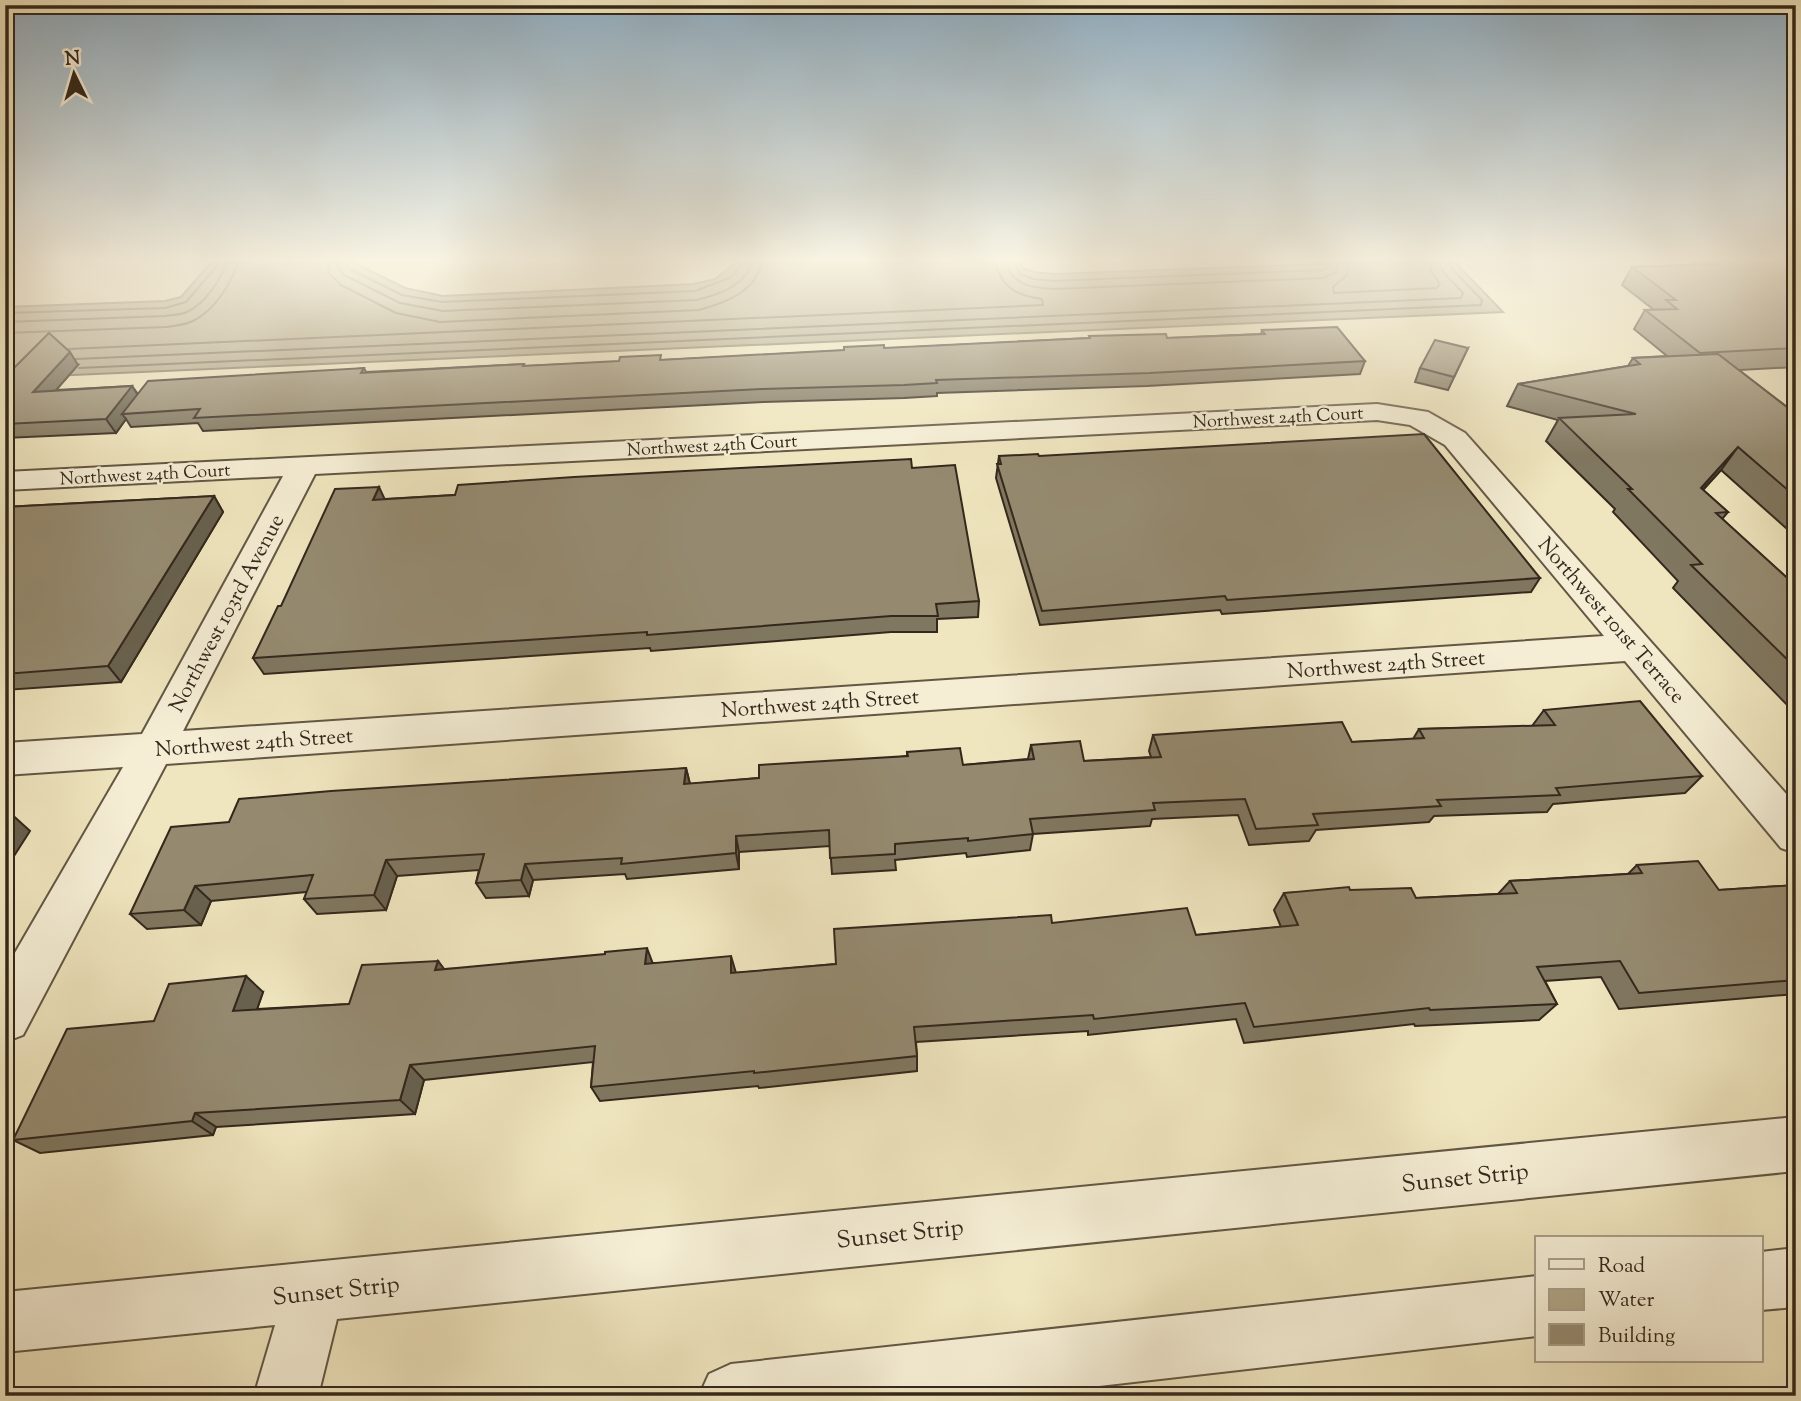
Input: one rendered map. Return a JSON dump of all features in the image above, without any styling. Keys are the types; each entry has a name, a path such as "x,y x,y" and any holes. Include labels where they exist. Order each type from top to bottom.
{"street":[{"name":"Northwest 24th Court","path":"5,481 1377,412 1418,418"},
{"name":"Northwest 101st Terrace","path":"1418,418 1455,439 1796,835"},
{"name":"Northwest 103rd Avenue","path":"5,1018 154,749 304,466"},
{"name":"Northwest 24th Street","path":"5,759 1635,647"},
{"name":"Sunset Strip","path":"5,1322 1796,1144"},
{"path":"1762,1281 1796,1277"},
{"path":"286,1396 314,1292"},
{"path":"731,1396 1535,1306"}],"water":[{"path":"5,324 1222,324 5,378"}],"building":[{"path":"1663,324 1796,324 1796,348 1700,353"},
{"path":"1337,327 1365,361 194,418 200,409 122,414 148,381 364,368 361,373 524,364 523,366 619,361 620,357 661,355 660,360 844,350 844,347 884,345 884,348 1090,338 1089,336 1166,334 1167,338 1265,334 1262,330"},
{"path":"49,333 70,352 33,392 132,386 106,419 5,424 5,377"},
{"path":"1435,340 1468,348 1454,377 1420,368"},
{"path":"1718,354 1796,414 1796,497 1738,447 1701,488 1728,512 1716,513 1796,586 1796,668 1691,565 1702,564 1628,489 1632,489 1559,418 1636,414 1518,384 1640,364 1633,358"},
{"path":"1424,434 1540,578 1227,600 1225,596 1042,611 997,464 1001,464 999,456"},
{"path":"911,459 912,468 955,465 979,601 936,604 938,616 891,616 647,635 647,632 253,658 278,606 281,606 335,489 379,487 373,500 455,495 458,485"},
{"path":"214,496 108,666 5,674 5,507"},
{"path":"1640,701 1702,776 1556,788 1560,795 1437,800 1441,806 1313,814 1318,825 1256,829 1245,799 1153,803 1155,810 1030,819 1033,834 968,841 968,838 895,844 895,854 830,858 829,830 736,836 736,853 621,864 622,858 525,864 521,880 476,883 484,854 386,860 374,895 304,899 313,875 195,886 184,910 130,914 171,827 229,822 239,799 686,768 684,784 759,778 759,765 908,756 907,752 960,748 963,765 1034,759 1031,745 1080,741 1084,761 1161,757 1153,735 1342,722 1352,742 1424,738 1419,729 1555,725 1544,710"},
{"path":"1698,861 1719,890 1796,885 1796,980 1639,993 1620,961 1537,967 1557,1004 1429,1008 1254,1027 1245,1003 1094,1019 1093,1015 914,1027 917,1056 591,1087 595,1046 410,1065 400,1100 195,1113 192,1121 13,1140 67,1029 154,1021 169,984 246,976 233,1011 349,1004 362,965 438,961 435,970 647,948 645,964 731,956 731,973 836,964 834,929 1051,915 1052,923 1187,908 1196,935 1298,925 1284,893 1349,887 1350,890 1411,888 1416,898 1517,893 1510,881 1642,873 1637,865"}]}
